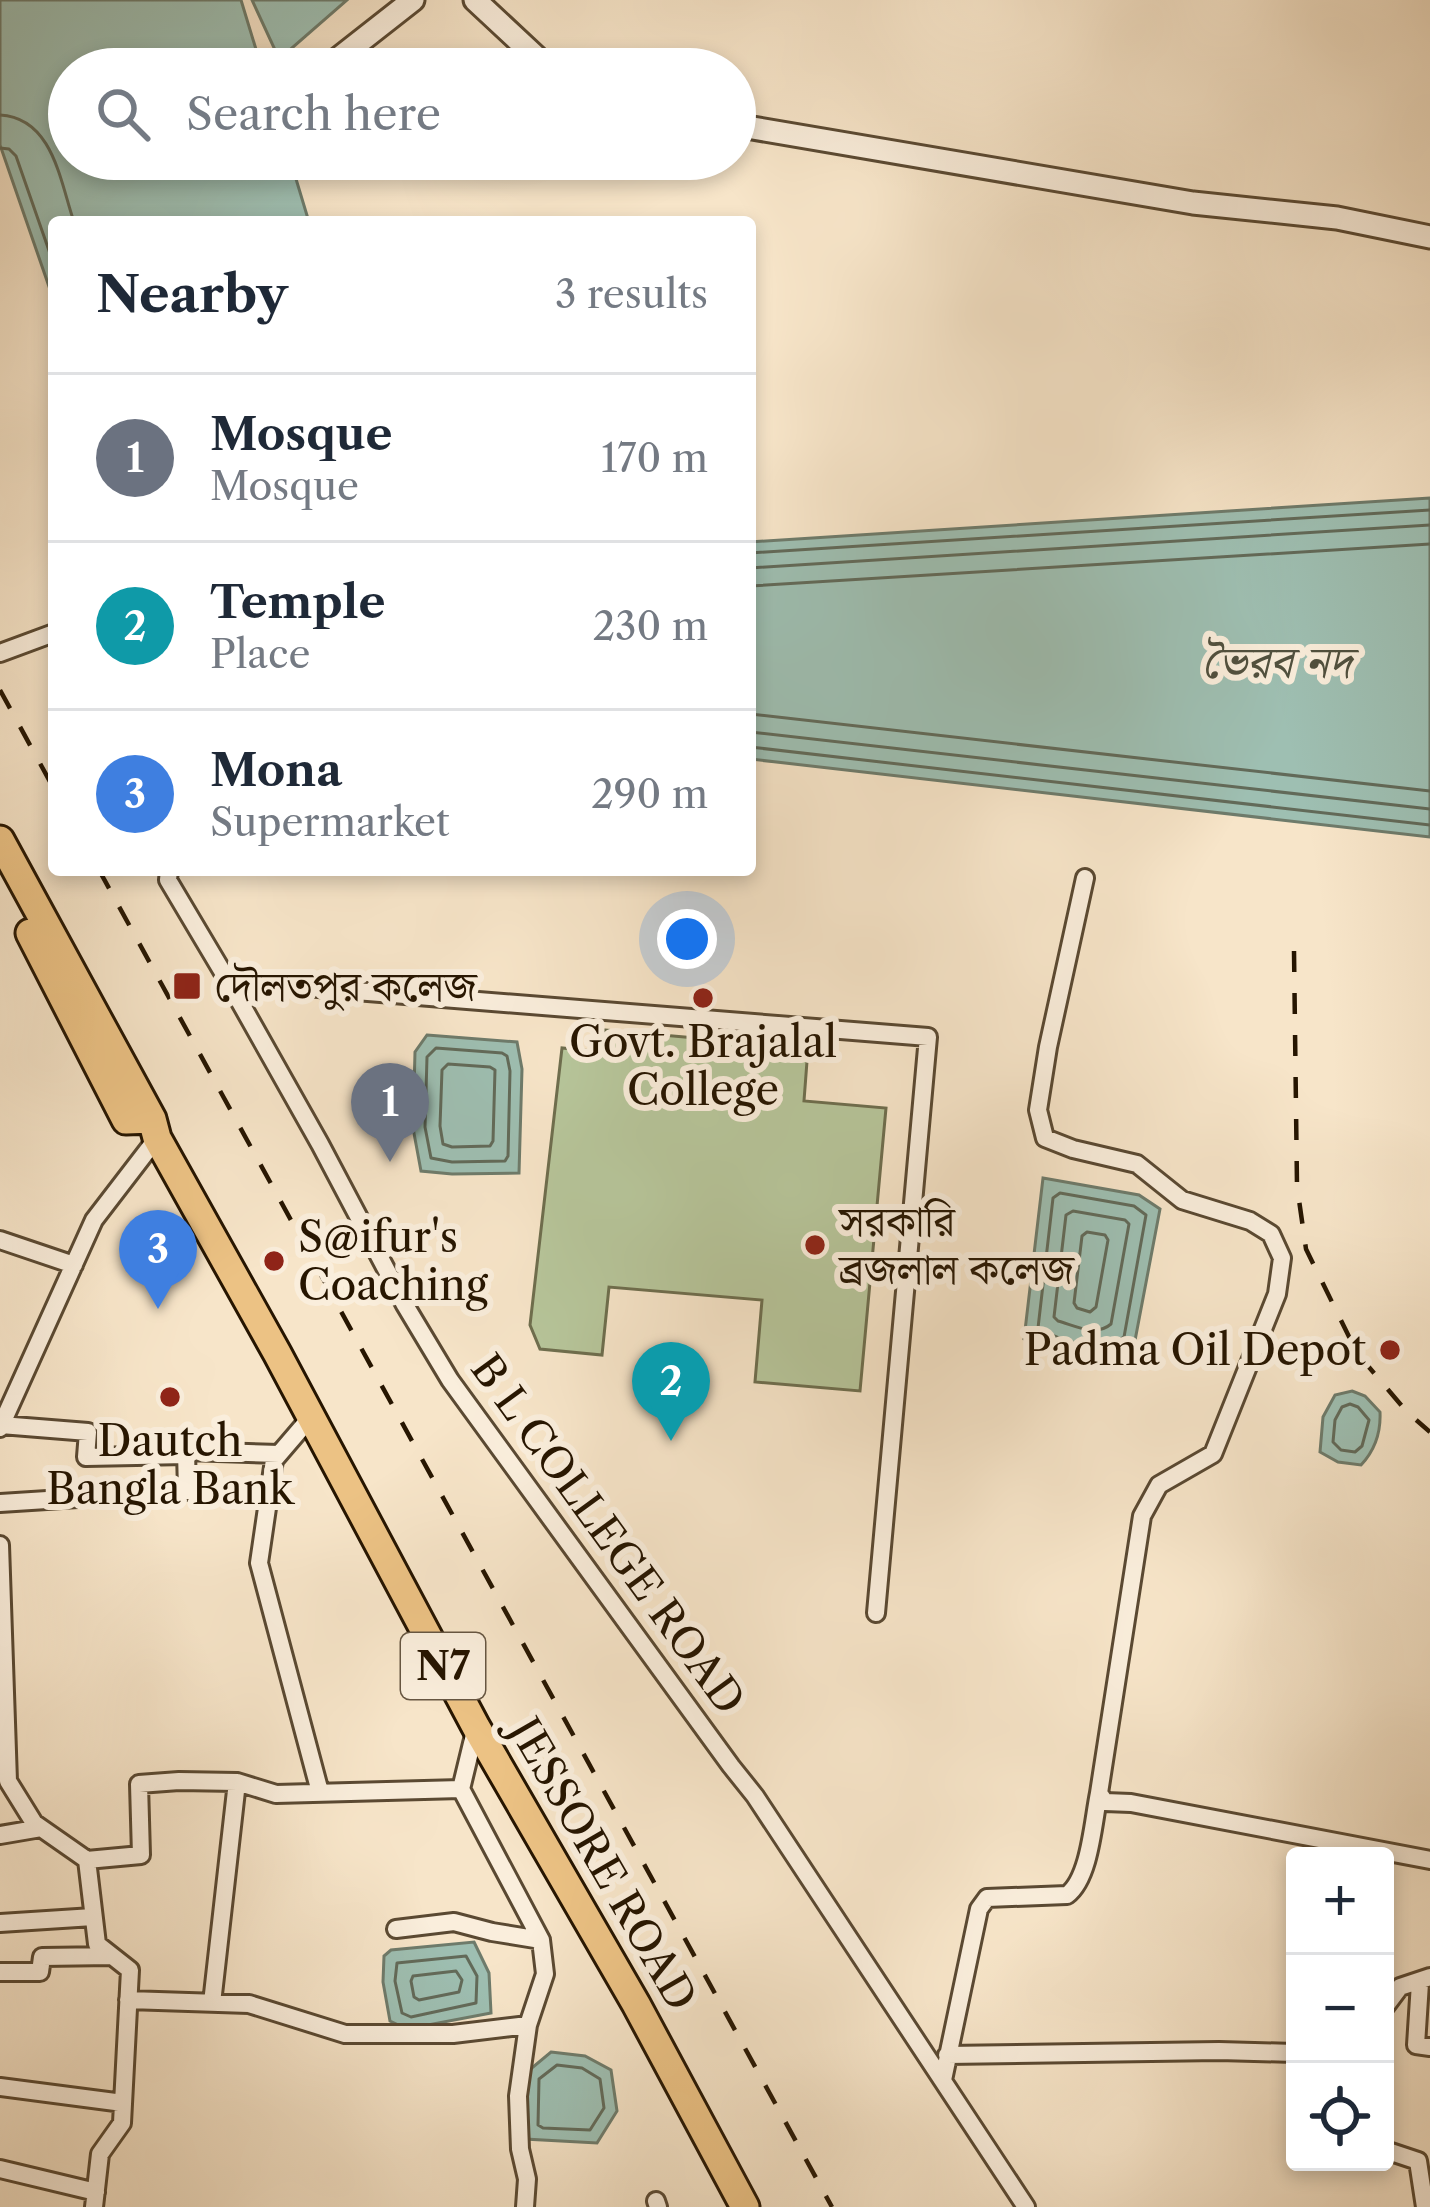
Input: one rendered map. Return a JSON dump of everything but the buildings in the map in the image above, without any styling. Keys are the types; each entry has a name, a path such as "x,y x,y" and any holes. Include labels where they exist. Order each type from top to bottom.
{"highway":[{"name":"JESSORE ROAD","path":"0,840 476,1727 636,2004 745,2207"},
{"name":"JESSORE ROAD","path":"0,874 126,1120 154,1128"}],"street":[{"path":"352,48 413,0"},
{"path":"475,0 526,48"},
{"path":"756,128 1193,203 1337,218 1430,237"},
{"path":"0,653 48,635"},
{"name":"B L COLLEGE ROAD","path":"170,876 450,1380 755,1796 1026,2207"},
{"path":"943,2081 979,1909 987,1898 1067,1895 1077,1888 1099,1793 1142,1516 1159,1485 1213,1454 1277,1294 1282,1258 1271,1234 1250,1221 1182,1200 1137,1163 1045,1138 1038,1110 1085,878"},
{"path":"231,986 256,983 928,1037 876,1612"},
{"path":"154,1128 94,1220 1,1427 88,1432 86,1457 186,1456"},
{"path":"0,1240 74,1265"},
{"path":"310,1418 274,1460 259,1563 320,1792"},
{"path":"187,1491 186,1450 279,1454"},
{"path":"0,1503 187,1491 270,1491"},
{"path":"0,1545 4,1781 34,1823 87,1860 141,1855 139,1784 236,1782 276,1794 461,1789"},
{"path":"476,1727 461,1789 541,1940 545,1974 528,2025 518,2096 520,2149 527,2179 524,2207"},
{"path":"212,2003 236,1782"},
{"path":"1099,1793 1105,1802 1430,1860"},
{"path":"0,1835 41,1828"},
{"path":"0,2168 95,2200 100,2154 122,2123 130,1970 97,1944 87,1860"},
{"path":"0,1923 94,1918"},
{"path":"396,1929 454,1922 541,1940"},
{"path":"0,1972 40,1972 42,1957 112,1956"},
{"path":"1394,1995 1400,1987 1425,1980 1417,2045 1430,2047"},
{"path":"128,2000 249,2004 345,2034 452,2034 528,2025"},
{"path":"947,2055 1286,2053"},
{"path":"0,2087 123,2103"},
{"path":"1394,2153 1418,2161 1425,2207"}],"green space":[{"path":"605,1030 808,1048 804,1101 886,1108 860,1391 755,1382 762,1300 609,1287 602,1355 540,1349 530,1325 562,1048 602,1052"}],"water":[{"path":"0,0 241,0 256,48 48,48 48,180 296,180 307,216 48,216 48,284 0,145"},
{"path":"252,0 347,0 292,48 274,48"},
{"name":"ভৈরব নদ","path":"1430,498 1430,837 756,760 756,542"},
{"path":"427,1035 517,1042 522,1069 519,1173 421,1171 413,1128 415,1052"},
{"path":"1043,1178 1139,1195 1160,1209 1133,1351 1093,1360 1024,1339"},
{"path":"1352,1391 1365,1396 1380,1412 1376,1441 1361,1465 1338,1462 1320,1452 1323,1417 1335,1395"},
{"path":"474,1942 489,1973 491,2013 407,2029 390,2021 384,1956 391,1950"},
{"path":"551,2052 585,2056 611,2070 617,2111 597,2143 525,2139 527,2072"}],"railway":[{"path":"0,690 48,778"},
{"path":"102,876 832,2207"},
{"path":"1294,951 1297,1186 1306,1249 1357,1353 1430,1432"}],"place":[{"name":"দৌলতপুর কলেজ","path":"187,986"},
{"name":"Govt. Brajalal College","path":"703,998"},
{"name":"Mosque","path":"390,1162"},
{"name":"সরকারি ব্রজলাল কলেজ","path":"815,1245"},
{"name":"S@ifur's Coaching","path":"274,1261"},
{"name":"Mona","path":"158,1309"},
{"name":"Padma Oil Depot","path":"1390,1350"},
{"name":"Dautch Bangla Bank","path":"170,1397"},
{"name":"Temple","path":"671,1441"}]}
